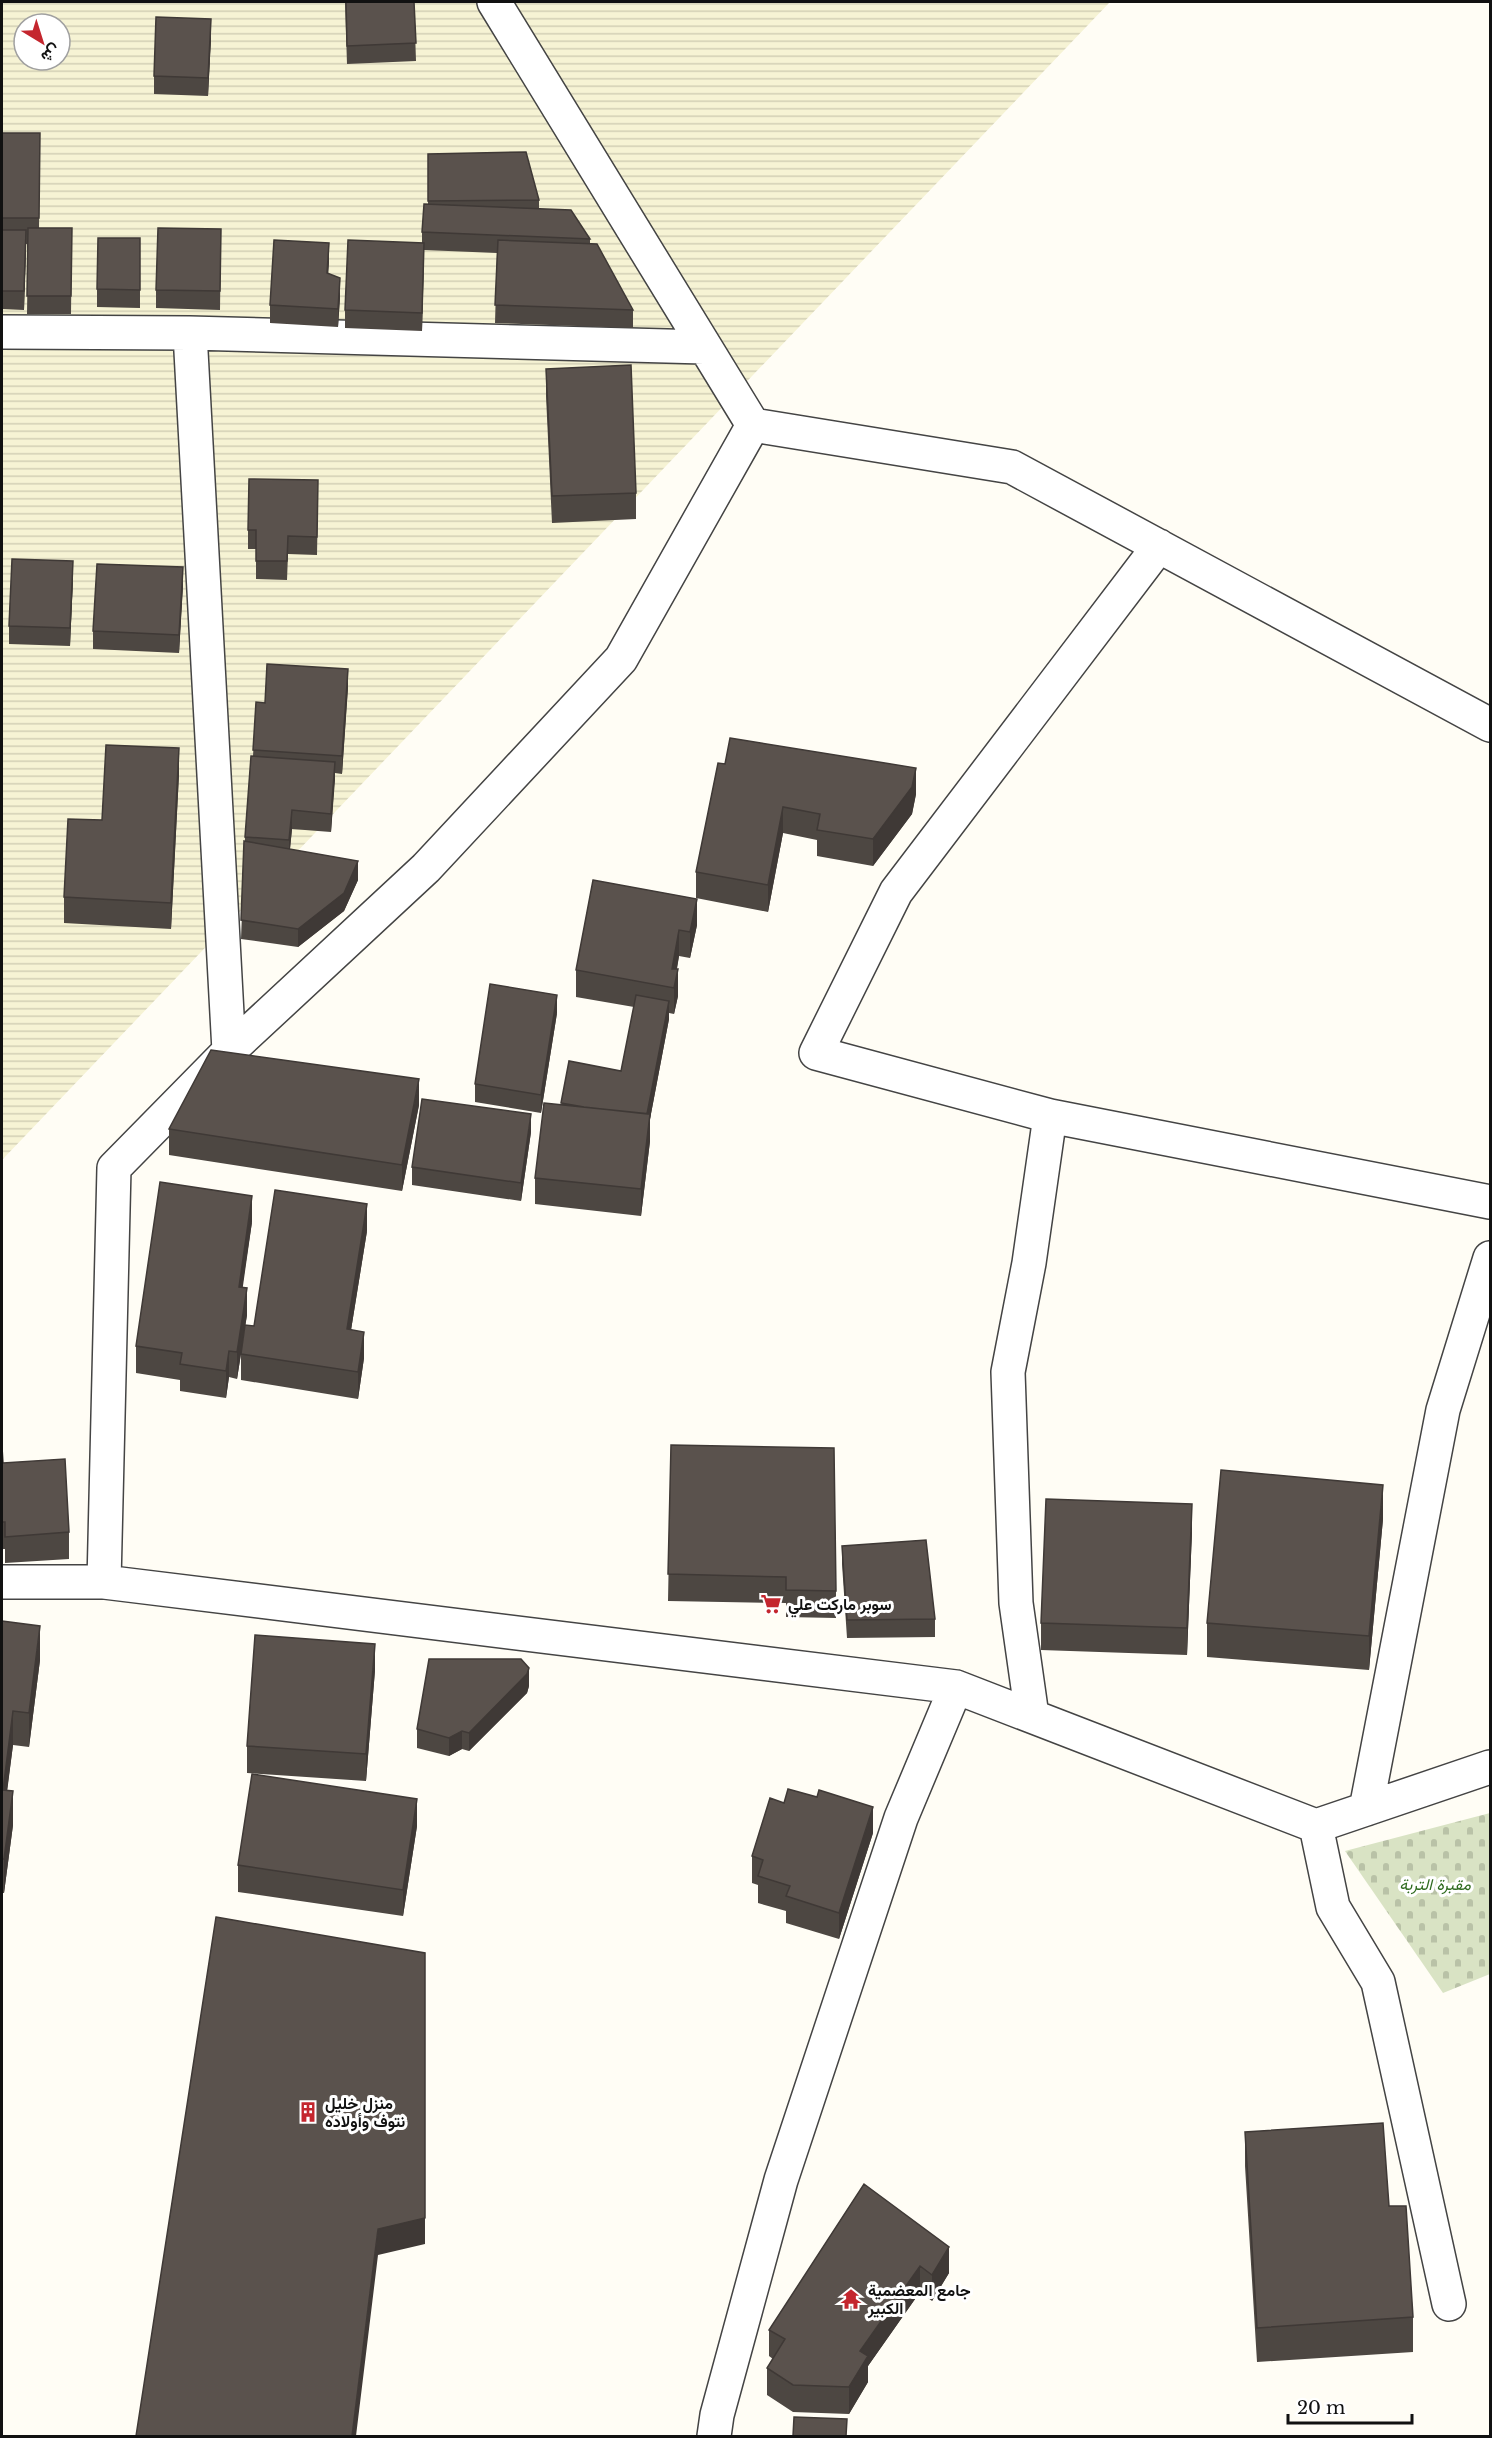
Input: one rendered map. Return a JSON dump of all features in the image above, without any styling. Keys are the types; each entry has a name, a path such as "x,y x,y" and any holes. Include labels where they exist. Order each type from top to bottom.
{"street":[{"path":"494,2 753,425 1012,467 1491,725"},
{"path":"2,332 190,333 704,347"},
{"path":"190,333 229,1051"},
{"path":"104,1582 114,1168 229,1051 426,868 621,659 753,425"},
{"path":"1159,546 896,892 816,1053 1050,1116 1491,1202"},
{"path":"1032,1716 1016,1603 1008,1372 1029,1263 1050,1116"},
{"path":"1366,1809 1443,1410 1491,1258"},
{"path":"2,1582 104,1582 956,1687 1316,1826 1491,1767"},
{"path":"714,2436 717,2415 781,2180 901,1818 956,1687"},
{"path":"1316,1826 1333,1907 1378,1982 1449,2304"}],"shaded area":[{"path":"2,2 1110,2 2,1160"}],"green space":[{"name":"مقبرة التربة","path":"1490,1813 1490,1974 1443,1993 1345,1851"}],"building":[{"path":"346,2 414,2 416,43 347,46"},
{"path":"156,17 211,19 208,78 154,76"},
{"path":"2,133 40,133 39,218 2,218"},
{"path":"526,152 539,200 428,201 428,154"},
{"path":"424,204 571,210 590,239 422,232"},
{"path":"28,228 72,228 71,296 27,296"},
{"path":"158,228 221,229 220,291 156,290"},
{"path":"2,230 26,230 24,291 2,291"},
{"path":"98,238 140,238 140,290 97,289"},
{"path":"274,240 329,243 327,273 340,278 338,309 270,305"},
{"path":"348,240 424,243 422,313 345,310"},
{"path":"498,240 597,244 633,310 495,305"},
{"path":"631,365 636,493 552,496 546,369"},
{"path":"249,479 318,480 317,537 288,536 287,561 256,561 256,530 248,530"},
{"path":"12,559 73,561 70,628 9,626"},
{"path":"97,564 183,567 179,635 93,631"},
{"path":"267,664 348,669 342,756 253,750 256,702 265,703"},
{"path":"730,738 916,768 912,787 873,839 817,830 820,814 783,807 768,885 696,872 718,763 725,764"},
{"path":"106,745 179,748 171,903 64,897 68,819 102,820"},
{"path":"251,756 335,762 331,814 292,810 289,840 245,837"},
{"path":"244,841 358,861 344,893 298,929 241,920"},
{"path":"593,880 697,899 690,932 679,930 672,969 678,969 674,988 576,970"},
{"path":"490,984 557,995 541,1095 475,1084"},
{"path":"636,995 669,1001 647,1114 561,1103 569,1061 621,1071"},
{"path":"211,1050 419,1079 402,1165 169,1129"},
{"path":"422,1099 531,1114 521,1183 412,1167"},
{"path":"544,1103 650,1114 641,1189 535,1178"},
{"path":"160,1182 252,1196 239,1287 247,1288 237,1352 229,1351 226,1371 180,1364 182,1353 136,1346"},
{"path":"275,1190 367,1204 347,1329 364,1332 358,1372 241,1354 245,1325 254,1326"},
{"path":"671,1445 834,1448 836,1591 786,1590 786,1577 668,1574"},
{"path":"2,1447 3,1463 65,1459 69,1532 5,1537 5,1522 2,1522"},
{"path":"1221,1470 1383,1485 1369,1636 1207,1623"},
{"path":"1046,1499 1192,1504 1187,1628 1041,1623"},
{"path":"926,1540 935,1619 847,1620 842,1546"},
{"path":"2,1621 40,1626 29,1713 13,1711 3,1790 13,1791 4,1859 2,1859"},
{"path":"255,1635 375,1644 366,1754 247,1746"},
{"path":"429,1659 521,1659 529,1668 527,1674 469,1733 462,1731 449,1738 417,1729"},
{"path":"252,1774 417,1799 403,1890 238,1865"},
{"path":"788,1789 817,1797 819,1790 873,1807 839,1913 786,1896 790,1886 758,1876 763,1860 752,1856 770,1798 784,1803"},
{"name":"منزل خليل نتوف وأولاده","path":"216,1917 425,1953 425,2218 378,2229 352,2436 136,2436"},
{"path":"1383,2123 1389,2206 1406,2206 1413,2317 1257,2328 1245,2132"},
{"path":"864,2184 949,2247 932,2275 920,2266 860,2351 868,2356 849,2387 793,2385 767,2368 785,2339 769,2330"},
{"path":"794,2417 847,2419 846,2436 793,2436"}],"place":[{"name":"سوبر ماركت علي","path":"771,1604"},
{"name":"منزل خليل نتوف وأولاده","path":"308,2112"},
{"name":"جامع المعضمية الكبير","path":"851,2299"}]}
